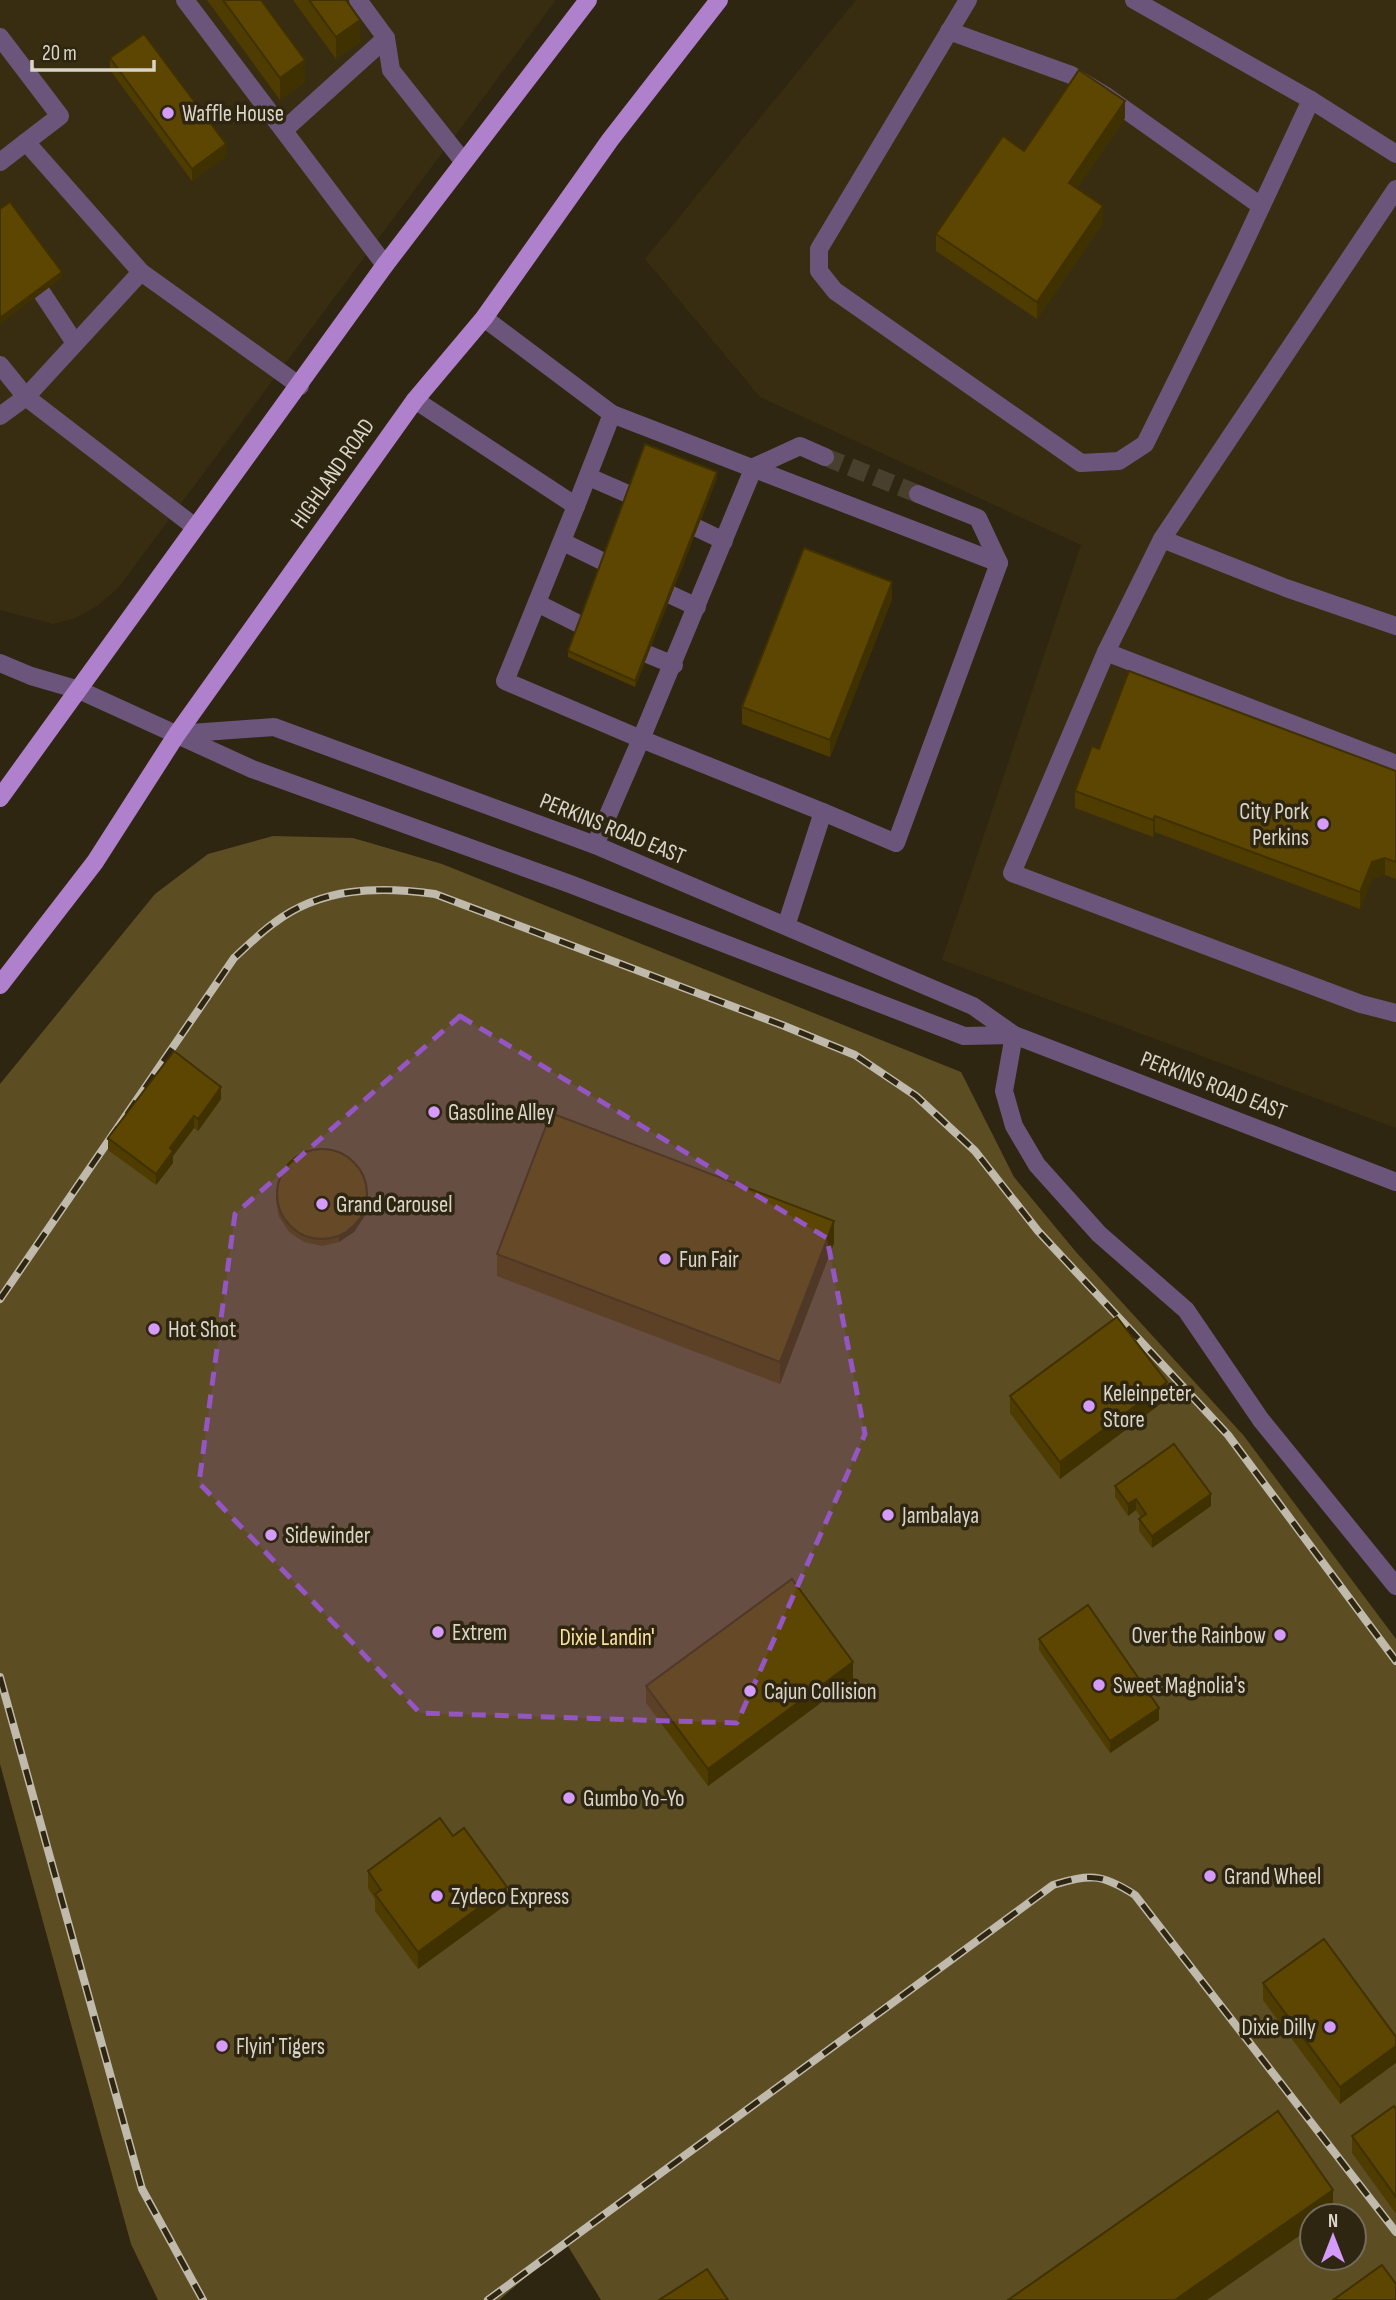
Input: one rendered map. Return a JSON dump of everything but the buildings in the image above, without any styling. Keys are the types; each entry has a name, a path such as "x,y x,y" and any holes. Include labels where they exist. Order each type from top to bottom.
{"main road":[{"path":"0,798 385,265 588,0"},
{"name":"HIGHLAND ROAD","path":"0,985 94,862 177,734 415,400 484,318 610,140 719,0"}],"street":[{"path":"185,0 385,265"},
{"path":"358,0 386,38 391,71 463,161"},
{"path":"968,0 819,248 819,271 835,291 1081,463 1119,461 1145,444 1311,100"},
{"path":"1143,3 1311,100 1396,155"},
{"path":"949,31 1071,75 1106,96 1261,206"},
{"path":"0,37 60,116 0,162"},
{"path":"284,130 386,38"},
{"path":"26,142 141,272 300,386"},
{"path":"1396,189 1162,540 1106,652 1012,873 1361,1004 1396,1013"},
{"path":"0,416 26,397 141,272"},
{"path":"42,293 75,343"},
{"path":"484,318 612,414 999,563"},
{"path":"0,365 26,397 195,527"},
{"path":"415,400 576,506"},
{"path":"612,414 506,681 896,843 999,563 978,518 918,494"},
{"path":"594,845 674,665 754,467 800,446 825,457"},
{"path":"589,477 628,494"},
{"path":"696,528 724,541"},
{"path":"1162,540 1286,589 1396,626"},
{"path":"563,542 602,561"},
{"path":"669,594 696,607"},
{"path":"537,603 579,624"},
{"path":"1106,652 1396,764"},
{"path":"647,654 674,665"},
{"name":"PERKINS ROAD EAST","path":"0,663 79,690 252,769 570,884 964,1036 1014,1035"},
{"name":"PERKINS ROAD EAST","path":"177,734 274,727 594,845 973,1006 1014,1035 1396,1182"},
{"path":"786,926 823,812"},
{"path":"1014,1035 1004,1091 1014,1126 1037,1165 1099,1234 1186,1310 1261,1420 1396,1587"}],"highlighted area":[{"path":"460,1016 827,1238 865,1434 737,1723 420,1713 199,1483 235,1214"}],"shaded area":[{"path":"0,0 556,0 118,588 97,606 76,618 53,624 0,610"},
{"path":"856,0 1396,0 1396,1128 942,960 1081,545 760,397 645,259"}],"green space":[{"name":"Dixie Landin'","path":"273,836 353,838 442,864 961,1072 1014,1177 1076,1252 1244,1436 1396,1639 1396,2300 601,2300 566,2243 499,2300 158,2300 131,2244 0,1764 0,1084 155,894 208,854"}],"tunnel":[{"path":"825,457 918,494"}],"railway":[{"path":"0,1299 234,958 249,944 292,911 331,896 372,890 435,894 855,1055 916,1096 975,1151 1038,1231 1228,1435 1396,1661"},
{"path":"0,1677 142,2189 203,2300"},
{"path":"488,2300 1053,1885 1086,1878 1104,1879 1135,1895 1396,2232"}],"place":[{"name":"Waffle House","path":"168,113"},
{"name":"City Pork Perkins","path":"1323,824"},
{"name":"Gasoline Alley","path":"434,1112"},
{"name":"Grand Carousel","path":"322,1204"},
{"name":"Fun Fair","path":"665,1259"},
{"name":"Hot Shot","path":"154,1329"},
{"name":"Keleinpeter Store","path":"1089,1406"},
{"name":"Jambalaya","path":"888,1515"},
{"name":"Sidewinder","path":"271,1535"},
{"name":"Extrem","path":"438,1632"},
{"name":"Over the Rainbow","path":"1280,1635"},
{"name":"Sweet Magnolia's","path":"1099,1685"},
{"name":"Cajun Collision","path":"750,1691"},
{"name":"Gumbo Yo-Yo","path":"569,1798"},
{"name":"Grand Wheel","path":"1210,1876"},
{"name":"Zydeco Express","path":"437,1896"},
{"name":"Dixie Dilly","path":"1330,2027"},
{"name":"Flyin' Tigers","path":"222,2046"}]}
